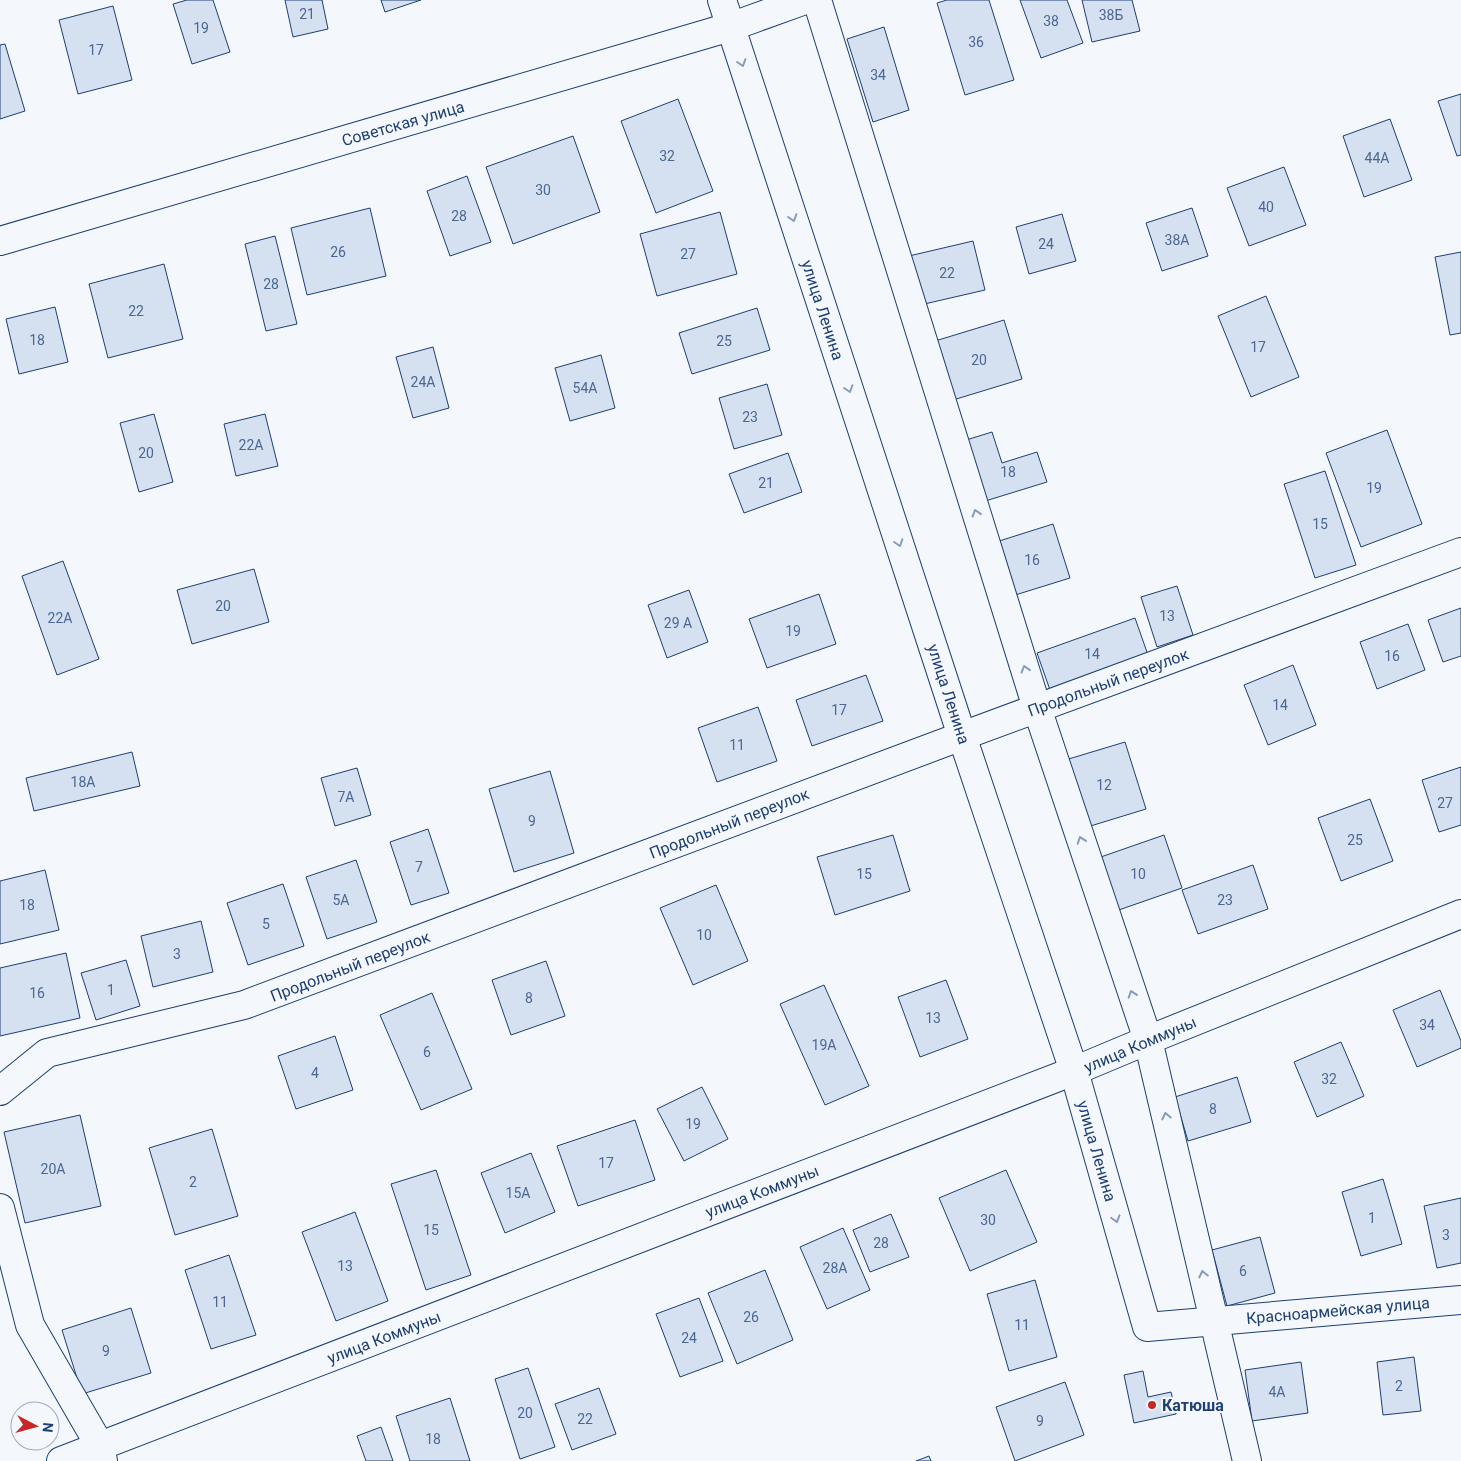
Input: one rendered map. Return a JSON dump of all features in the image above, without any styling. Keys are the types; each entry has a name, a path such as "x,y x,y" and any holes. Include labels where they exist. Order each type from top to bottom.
{"street":[{"name":"улица Ленина","path":"722,0 962,736 1074,1071 1147,1327 1214,1321"},
{"name":"Советская улица","path":"0,240 730,27 805,0"},
{"path":"817,0 1037,708 1148,1040 1247,1461"},
{"name":"Продольный переулок","path":"0,1091 47,1053 244,1005 1037,708 1461,552"},
{"name":"улица Коммуны","path":"61,1461 101,1454 1074,1071 1461,914"},
{"path":"0,1208 30,1325 101,1454"},
{"name":"Красноармейская улица","path":"1214,1321 1461,1300"}],"building":[{"path":"187,0 213,0 230,52 192,64 173,4"},
{"path":"285,0 322,0 328,29 293,37"},
{"path":"381,0 421,0 385,12"},
{"path":"947,0 989,0 1014,80 965,95 937,3"},
{"path":"1020,0 1067,0 1083,43 1041,58"},
{"path":"1082,0 1132,0 1140,31 1092,42"},
{"path":"113,6 132,80 78,94 59,20"},
{"path":"884,27 909,110 873,122 847,39"},
{"path":"5,44 25,111 0,119 0,45"},
{"path":"1461,94 1461,155 1457,156 1438,101"},
{"path":"678,99 713,191 656,213 621,121"},
{"path":"1390,119 1412,180 1364,197 1343,136"},
{"path":"573,136 600,212 513,244 486,167"},
{"path":"1284,167 1306,225 1249,246 1227,188"},
{"path":"467,176 491,242 450,256 427,191"},
{"path":"370,208 386,276 307,295 291,228"},
{"path":"1192,208 1208,256 1162,271 1146,223"},
{"path":"720,212 737,274 657,296 640,234"},
{"path":"1062,214 1076,261 1029,274 1016,227"},
{"path":"275,236 297,324 266,331 245,244"},
{"path":"973,241 985,290 920,305 909,256"},
{"path":"1461,252 1461,333 1450,335 1435,257"},
{"path":"164,264 183,339 108,358 89,284"},
{"path":"1266,296 1299,377 1251,397 1218,316"},
{"path":"55,307 68,362 19,374 6,319"},
{"path":"757,308 770,350 692,374 679,333"},
{"path":"1004,320 1022,379 953,400 935,341"},
{"path":"433,347 449,408 413,418 396,357"},
{"path":"601,355 615,408 570,421 555,368"},
{"path":"767,384 782,435 734,449 719,398"},
{"path":"154,414 173,482 139,492 120,423"},
{"path":"265,414 278,466 236,476 224,424"},
{"path":"1387,430 1422,524 1361,547 1326,453"},
{"path":"992,432 1002,463 1037,452 1047,482 982,502 963,441"},
{"path":"788,453 802,492 744,513 729,474"},
{"path":"1325,471 1356,565 1315,578 1284,484"},
{"path":"1053,524 1070,578 1012,596 996,542"},
{"path":"63,561 99,659 57,675 22,576"},
{"path":"254,569 269,622 192,644 177,590"},
{"path":"1177,586 1193,635 1157,647 1141,597"},
{"path":"689,590 708,642 667,658 648,605"},
{"path":"819,594 836,644 767,668 749,619"},
{"path":"1461,608 1461,656 1443,662 1428,620"},
{"path":"1135,618 1148,655 1050,690 1037,653"},
{"path":"1408,624 1425,670 1377,689 1360,642"},
{"path":"1293,665 1316,725 1268,745 1244,685"},
{"path":"866,675 883,721 812,746 796,700"},
{"path":"758,707 777,761 717,782 698,728"},
{"path":"1125,742 1146,809 1084,828 1062,761"},
{"path":"132,752 140,786 34,811 26,778"},
{"path":"1461,767 1461,825 1439,832 1422,780"},
{"path":"357,768 371,815 335,826 321,778"},
{"path":"550,771 574,853 514,872 489,789"},
{"path":"1370,799 1393,861 1341,881 1318,818"},
{"path":"428,829 449,893 411,905 390,842"},
{"path":"893,835 910,891 835,915 817,857"},
{"path":"1164,835 1182,888 1113,912 1095,859"},
{"path":"356,860 377,922 327,939 306,877"},
{"path":"1253,865 1268,909 1198,934 1182,890"},
{"path":"45,870 59,930 0,944 0,881"},
{"path":"283,884 304,946 248,965 227,903"},
{"path":"716,885 748,961 693,985 660,908"},
{"path":"201,921 213,972 153,987 141,936"},
{"path":"66,953 80,1018 0,1036 0,968"},
{"path":"126,960 140,1006 96,1020 81,973"},
{"path":"546,961 565,1016 511,1035 492,980"},
{"path":"946,980 968,1039 920,1057 898,997"},
{"path":"824,985 869,1086 825,1105 780,1004"},
{"path":"1440,990 1461,1041 1461,1048 1417,1067 1393,1010"},
{"path":"432,993 472,1089 421,1110 380,1015"},
{"path":"335,1036 353,1090 296,1109 278,1056"},
{"path":"1341,1042 1364,1096 1317,1117 1294,1062"},
{"path":"1237,1077 1251,1122 1188,1141 1175,1097"},
{"path":"702,1087 728,1139 684,1161 657,1109"},
{"path":"80,1115 101,1206 25,1223 4,1132"},
{"path":"635,1120 655,1180 578,1206 557,1146"},
{"path":"212,1129 238,1216 175,1235 149,1148"},
{"path":"531,1153 555,1212 505,1233 481,1173"},
{"path":"436,1170 471,1275 426,1290 391,1184"},
{"path":"1006,1170 1037,1242 970,1271 939,1198"},
{"path":"1383,1179 1402,1244 1361,1256 1342,1192"},
{"path":"1461,1198 1461,1263 1437,1268 1424,1206"},
{"path":"355,1212 388,1301 336,1321 302,1232"},
{"path":"891,1214 909,1257 870,1272 853,1230"},
{"path":"843,1228 870,1290 827,1309 800,1247"},
{"path":"1260,1237 1275,1293 1227,1306 1212,1250"},
{"path":"229,1255 256,1335 211,1349 185,1270"},
{"path":"765,1270 793,1340 737,1364 708,1293"},
{"path":"1035,1280 1057,1357 1009,1371 987,1294"},
{"path":"699,1298 723,1361 680,1377 656,1314"},
{"path":"131,1308 151,1373 82,1394 62,1330"},
{"path":"1414,1357 1421,1411 1383,1415 1377,1362"},
{"path":"1301,1362 1308,1413 1252,1421 1245,1370"},
{"path":"528,1368 555,1447 520,1459 495,1379"},
{"name":"Катюша","path":"1143,1371 1148,1397 1171,1392 1176,1414 1134,1423 1124,1375"},
{"path":"1065,1382 1084,1435 1015,1461 996,1407"},
{"path":"599,1388 616,1434 572,1450 555,1404"},
{"path":"450,1398 470,1461 410,1461 396,1416"},
{"path":"381,1427 393,1461 366,1461 357,1436"},
{"path":"929,1456 931,1461 916,1461"}],"place":[{"name":"Катюша","path":"1152,1405"}]}
